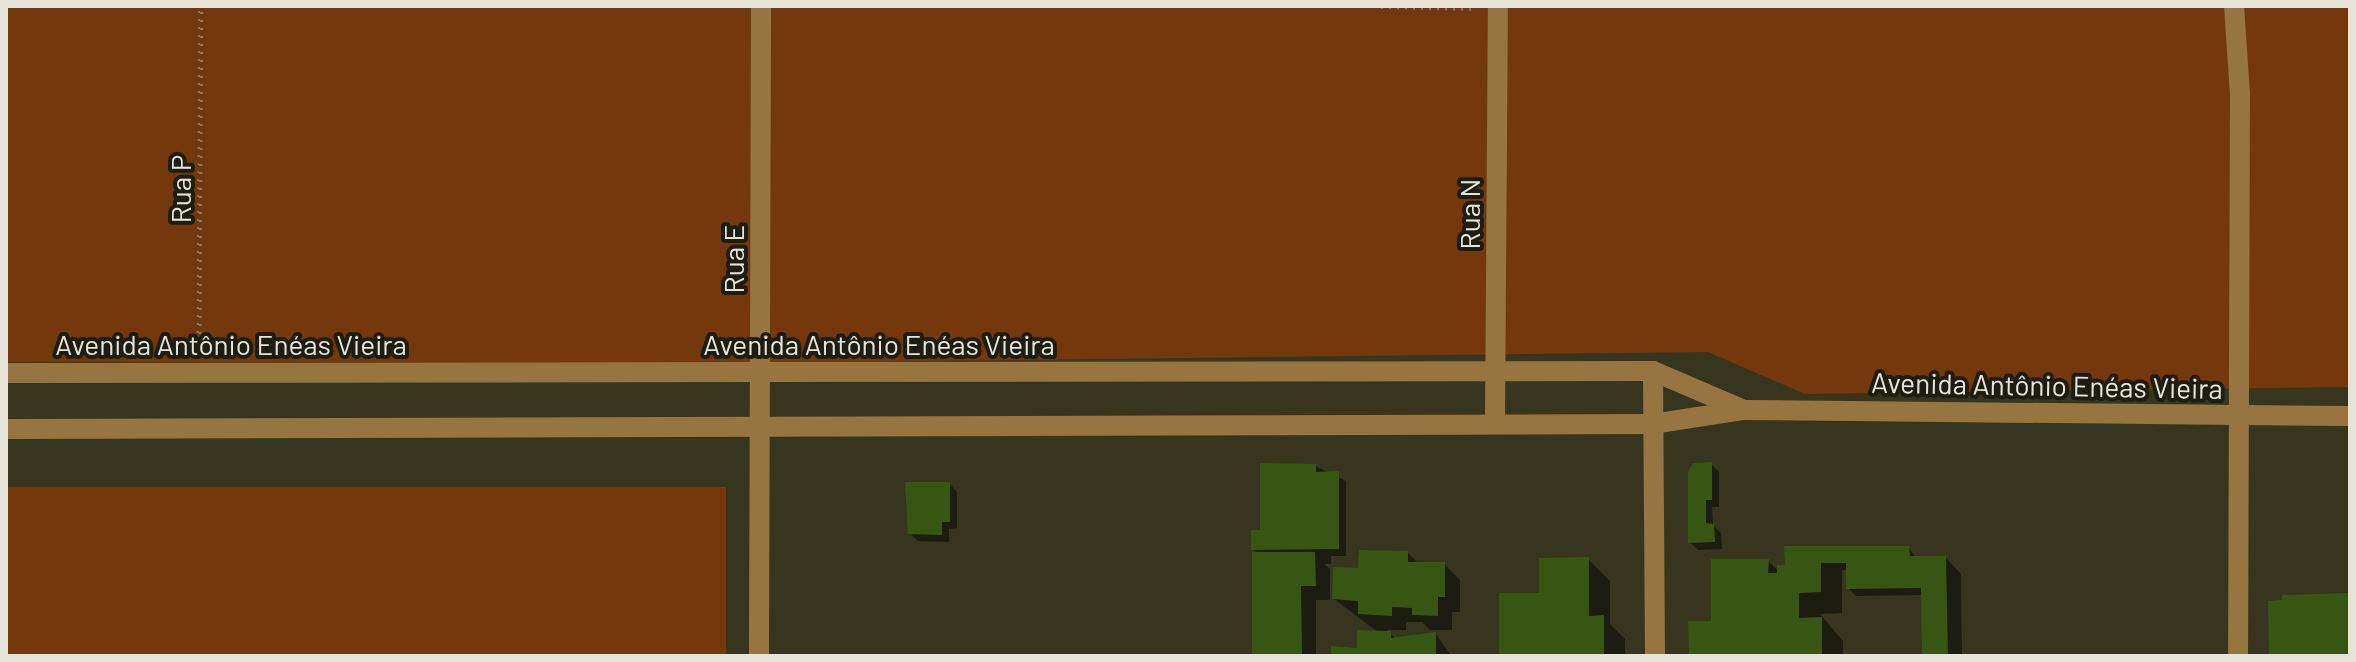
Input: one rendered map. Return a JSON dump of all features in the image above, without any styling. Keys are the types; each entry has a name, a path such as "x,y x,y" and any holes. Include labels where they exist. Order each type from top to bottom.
{"street":[{"name":"Rua E","path":"759,656 761,6"},
{"path":"2234,6 2240,93 2238,656"},
{"name":"Rua N","path":"1495,422 1498,8"},
{"name":"Avenida Antônio Enéas Vieira","path":"6,373 761,373 1497,368 1653,371 1744,410"},
{"path":"1653,371 1655,656"},
{"name":"Avenida Antônio Enéas Vieira","path":"6,429 1495,422 1652,424 1744,410 2350,416"}],"path":[{"name":"Rua P","path":"199,372 201,6"},
{"path":"1381,6 1498,8"}],"shaded area":[{"path":"6,6 2350,6 2350,387 1805,394 1708,352 749,363 6,362"},
{"path":"6,487 726,487 726,656 6,656"}],"building":[{"path":"1712,462 1712,500 1706,500 1706,523 1714,524 1715,542 1688,543 1688,472 1693,463"},
{"path":"1260,463 1316,464 1316,472 1339,471 1339,549 1251,550 1251,530 1260,530"},
{"path":"905,482 950,482 950,522 942,522 942,535 908,534"},
{"path":"1784,546 1909,546 1910,556 1946,556 1948,656 1922,656 1921,588 1846,589 1846,563 1821,563 1821,592 1799,593 1799,618 1822,617 1822,656 1689,656 1688,621 1711,621 1711,559 1769,559 1768,573 1777,573 1777,565 1785,565"},
{"path":"1359,550 1408,551 1408,562 1445,562 1445,597 1438,597 1438,616 1412,615 1412,608 1392,607 1392,616 1358,614 1358,601 1332,599 1333,567 1358,568"},
{"path":"1252,552 1315,552 1316,586 1301,586 1302,654 1252,654"},
{"path":"1589,557 1589,616 1604,615 1604,656 1499,656 1499,593 1539,593 1539,558"},
{"path":"2350,593 2350,656 2269,656 2268,601 2282,600 2282,595"},
{"path":"1357,630 1391,631 1391,638 1436,632 1436,656 1331,656 1331,646 1357,648"}]}
